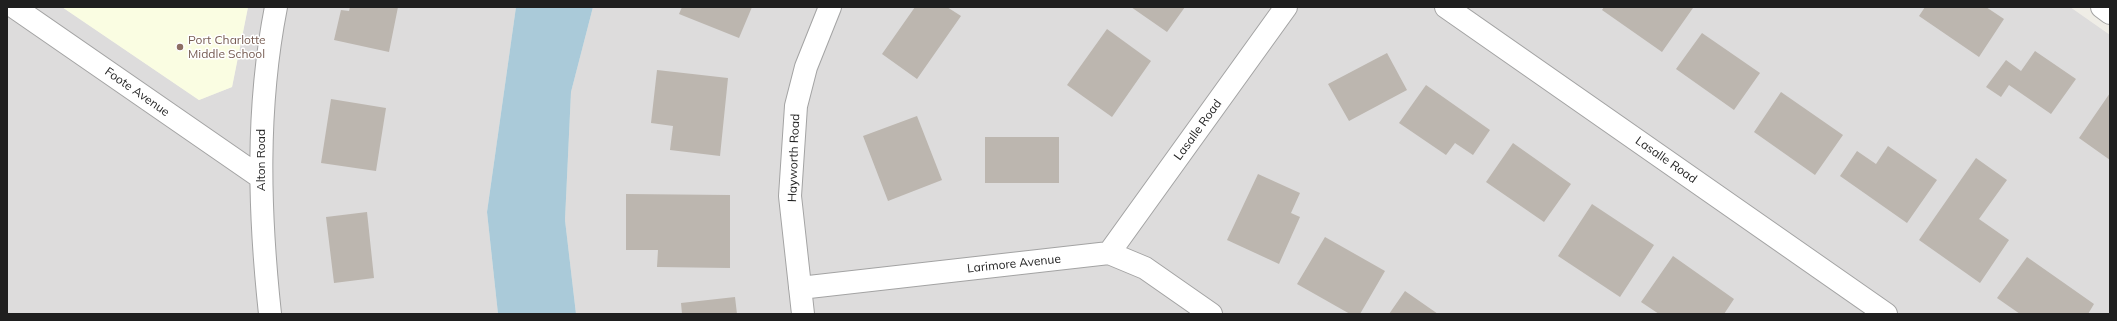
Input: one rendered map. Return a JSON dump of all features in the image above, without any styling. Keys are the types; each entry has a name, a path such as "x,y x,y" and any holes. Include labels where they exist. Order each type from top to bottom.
{"street":[{"name":"Foote Avenue","path":"14,7 260,177"},
{"name":"Alton Road","path":"270,314 260,177 261,124 271,29 276,7"},
{"name":"Hayworth Road","path":"803,314 790,196 796,106 806,67 830,7"},
{"name":"Lasalle Road","path":"1109,253 1286,7"},
{"name":"Lasalle Road","path":"1446,7 1886,314"},
{"path":"2102,7 2110,13"},
{"name":"Larimore Avenue","path":"800,288 1109,253 1145,268 1211,314"}],"shaded area":[{"path":"7,7 62,7 199,100 232,87 248,7 516,7 487,212 498,314 7,314"},
{"name":"Port Charlotte Middle School","path":"62,7 248,7 232,87 199,100"},
{"path":"593,7 2070,7 2110,35 2110,314 576,314 565,220 571,92"}],"water":[{"path":"516,7 593,7 571,92 565,220 576,314 498,314 487,212"}],"building":[{"path":"350,7 398,7 389,52 334,40 341,10 349,11"},
{"path":"682,7 752,7 739,38 679,14"},
{"path":"915,7 947,7 961,16 917,79 882,54"},
{"path":"1131,7 1185,7 1167,32"},
{"path":"1604,7 1693,8 1662,52 1602,10"},
{"path":"1925,7 1986,7 2004,19 1979,57 1919,16"},
{"path":"1107,29 1151,61 1112,117 1067,85"},
{"path":"1702,33 1760,73 1734,110 1676,69"},
{"path":"2035,51 2076,79 2051,114 2009,85 2001,97 1986,87 2006,60 2021,71"},
{"path":"1387,53 1407,90 1349,121 1328,84"},
{"path":"657,70 728,78 720,156 670,150 673,126 651,123"},
{"path":"1426,85 1490,130 1473,155 1455,143 1446,155 1399,123"},
{"path":"1781,92 1843,135 1815,175 1754,132"},
{"path":"2110,93 2110,160 2079,138"},
{"path":"331,99 386,108 376,171 321,163"},
{"path":"917,116 942,180 888,201 863,136"},
{"path":"985,137 1059,137 1059,183 985,183"},
{"path":"1513,143 1571,184 1544,222 1486,182"},
{"path":"1888,146 1937,180 1907,223 1840,176 1857,151 1876,164"},
{"path":"1976,158 2007,180 1979,219 2009,240 1980,283 1919,240"},
{"path":"1258,174 1300,193 1291,213 1300,217 1279,264 1227,240"},
{"path":"626,194 730,195 730,268 657,267 658,250 626,250"},
{"path":"1592,204 1654,245 1620,297 1558,256"},
{"path":"367,212 374,278 334,283 326,217"},
{"path":"1325,237 1385,271 1360,314 1350,314 1297,284"},
{"path":"1673,256 1734,299 1724,314 1659,314 1641,302"},
{"path":"2027,257 2094,304 2088,314 2020,314 1997,298"},
{"path":"1405,291 1438,314 1389,314"},
{"path":"735,297 737,314 682,314 681,303"}],"place":[{"name":"Port Charlotte Middle School","path":"180,47"}]}
